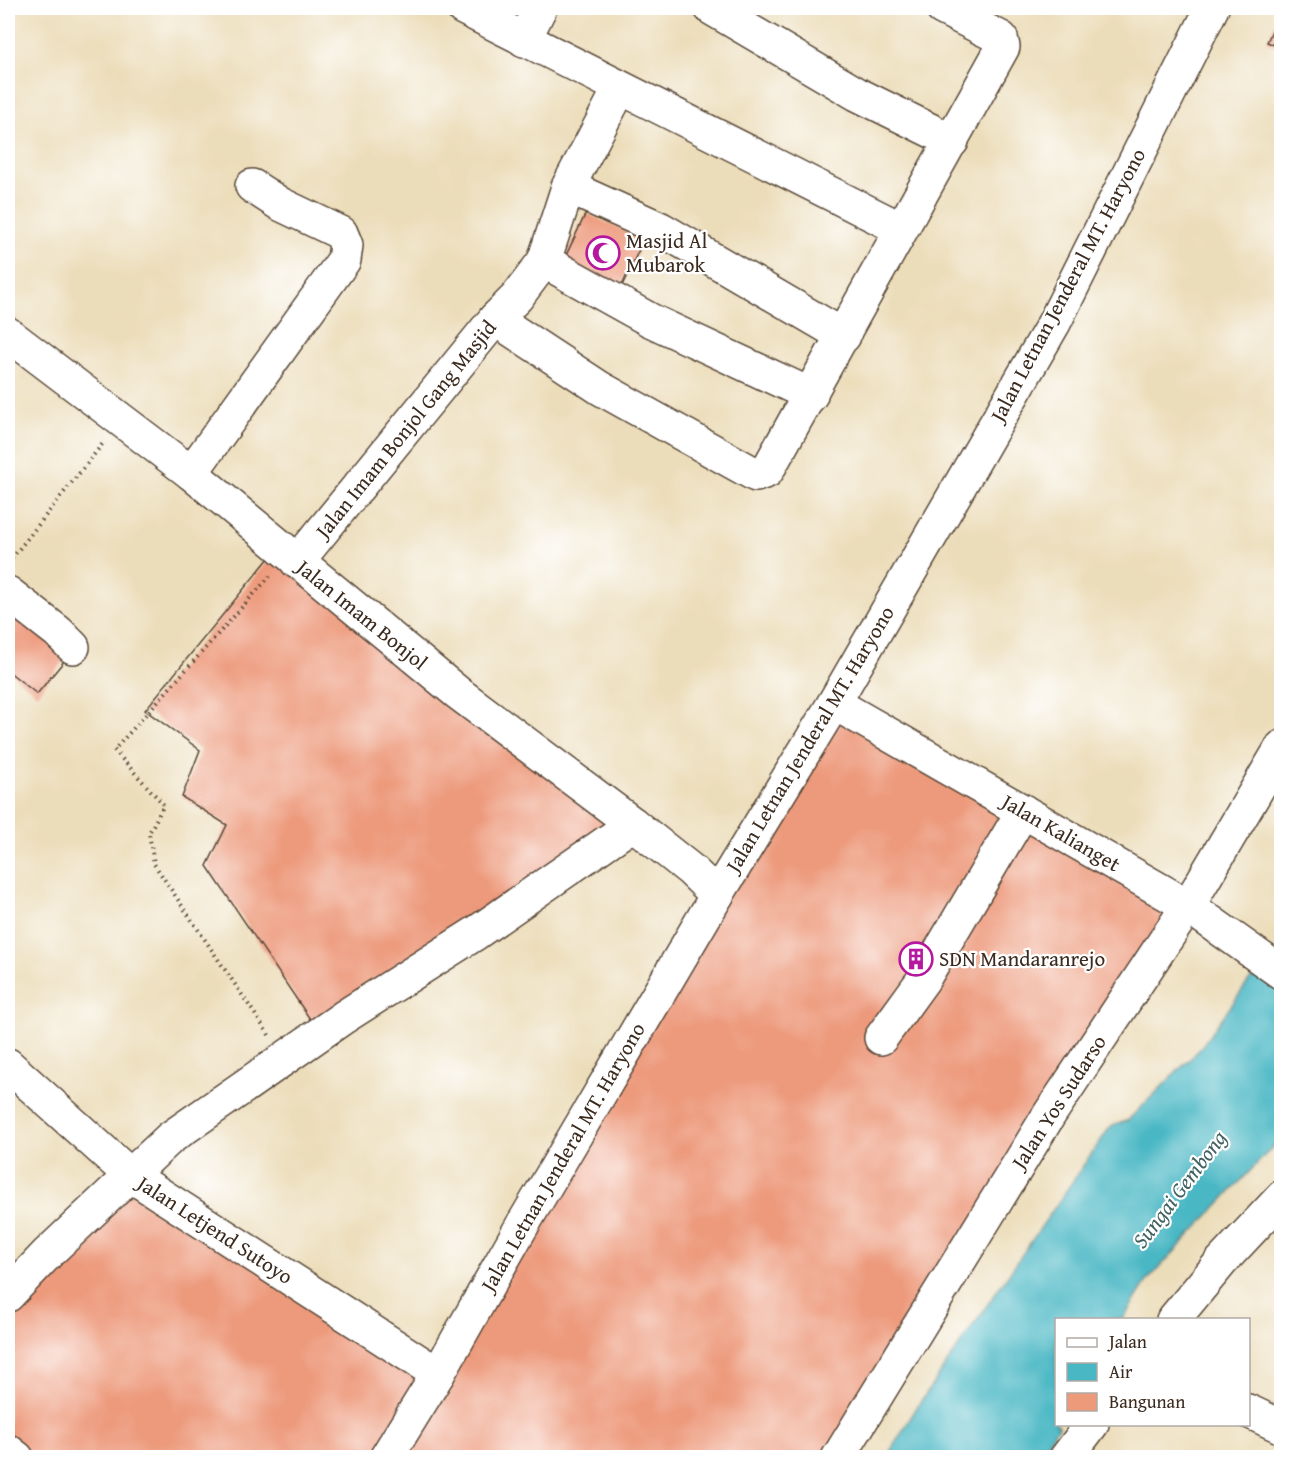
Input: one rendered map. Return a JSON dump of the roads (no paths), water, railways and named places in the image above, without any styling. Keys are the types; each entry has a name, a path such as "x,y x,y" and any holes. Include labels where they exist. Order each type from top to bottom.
{"street":[{"path":"463,8 901,229"},
{"path":"524,40 540,8"},
{"path":"711,8 857,94 952,141"},
{"path":"506,308 600,388 756,475 767,471 997,61 1004,42 942,8"},
{"name":"Jalan Letnan Jenderal MT. Haryono","path":"386,1458 438,1374 519,1231 717,895 834,703 1054,323 1212,8"},
{"name":"Jalan Imam Bonjol Gang Masjid","path":"292,559 544,261 568,187 620,88"},
{"path":"191,473 345,260 346,245 340,233 280,204 252,186"},
{"path":"568,187 661,229 844,336"},
{"path":"544,261 650,320 811,395"},
{"name":"Jalan Imam Bonjol","path":"8,334 191,473 292,559 458,693 633,824 691,870 717,895"},
{"path":"8,593 58,632 73,647"},
{"name":"Jalan Kalianget","path":"834,703 1188,906 1272,965"},
{"name":"Jalan Yos Sudarso","path":"838,1458 1049,1115 1188,906 1281,747"},
{"path":"881,1038 923,980 1023,811"},
{"path":"8,1295 170,1138 285,1058 476,933 633,824"},
{"name":"Jalan Letjend Sutoyo","path":"8,1065 130,1175 438,1374"},
{"path":"1175,1318 1222,1261 1281,1197"},
{"path":"1250,1412 1281,1427"},
{"path":"1066,1458 1091,1426"},
{"path":"8,1451 17,1458"}],"water":[{"name":"Sungai Gembong","path":"1281,952 1281,1138 1147,1281 1124,1318 1055,1318 1055,1426 1058,1426 1039,1457 886,1458 919,1404 1110,1127 1128,1120 1199,1050 1249,981"}],"place":[{"name":"Masjid Al Mubarok","path":"603,253"},
{"name":"SDN Mandaranrejo","path":"916,959"}]}
